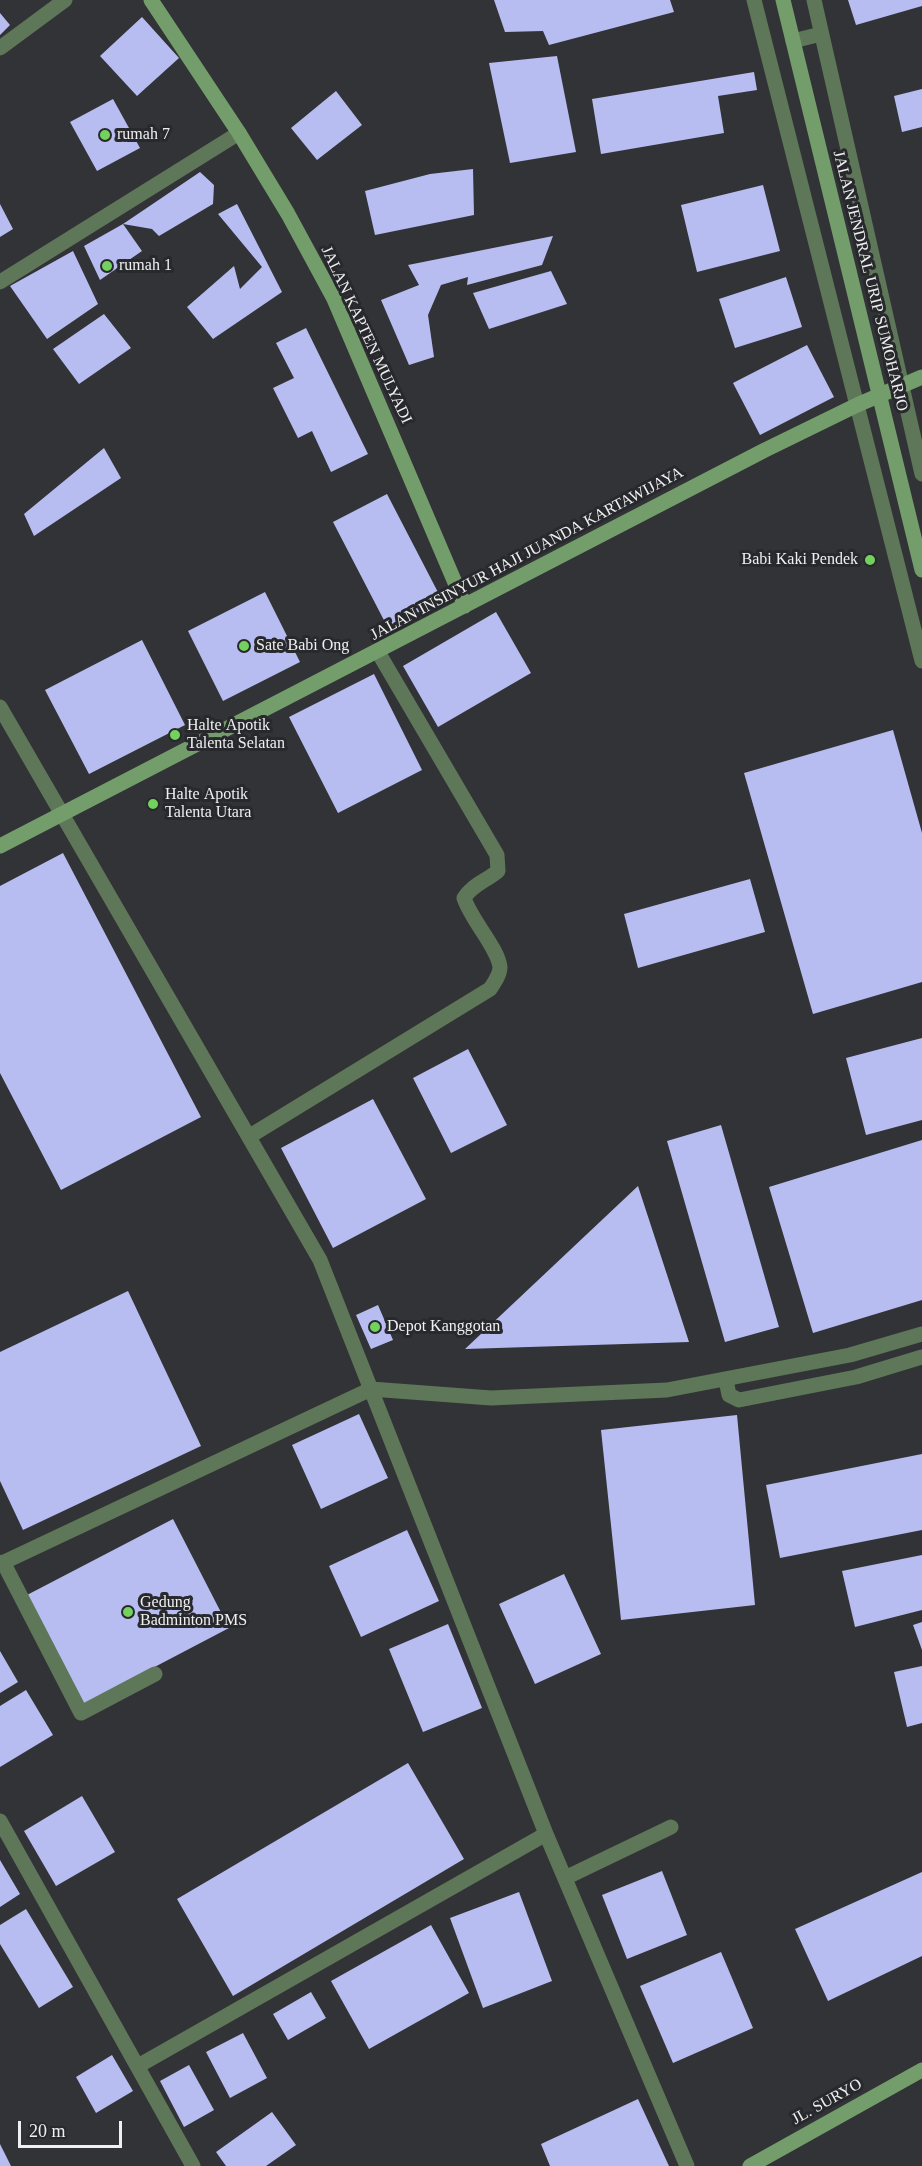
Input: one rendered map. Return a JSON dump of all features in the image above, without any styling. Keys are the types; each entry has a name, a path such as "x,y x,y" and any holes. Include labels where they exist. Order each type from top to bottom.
{"main road":[{"name":"JALAN KAPTEN MULYADI","path":"151,0 239,134 288,214 334,299 465,606"},
{"name":"JALAN JENDRAL URIP SUMOHARJO","path":"783,0 922,570"},
{"name":"JALAN INSINYUR HAJI JUANDA KARTAWIJAYA","path":"0,846 856,405 922,377"},
{"name":"JL. SURYO","path":"750,2166 922,2070"}],"street":[{"path":"0,48 64,0"},
{"path":"754,0 922,661"},
{"path":"814,0 922,474"},
{"path":"793,41 821,34"},
{"path":"0,282 239,134"},
{"path":"250,1136 490,989 498,978 500,968 496,956 468,911 464,898 470,888 488,880 498,871 497,855 378,652"},
{"path":"0,707 320,1260 546,1834 687,2166"},
{"path":"155,1674 81,1713 1,1563 371,1389 491,1398 666,1390 850,1356 922,1334"},
{"path":"726,1380 729,1395 739,1400 845,1379 922,1357"},
{"path":"0,1821 193,2166"},
{"path":"565,1878 671,1827"},
{"path":"138,2066 546,1834"}],"building":[{"path":"494,0 670,0 674,12 549,45 543,31 505,32"},
{"path":"848,0 922,0 922,6 856,25"},
{"path":"0,13 10,25 0,35"},
{"path":"142,17 179,58 137,96 100,56"},
{"path":"557,56 576,152 510,163 489,63"},
{"path":"754,72 757,90 718,96 724,133 601,154 592,99"},
{"path":"922,89 922,127 902,132 894,96"},
{"path":"336,91 362,125 317,160 291,128"},
{"name":"rumah 7","path":"113,99 140,148 97,171 70,122"},
{"path":"473,169 474,215 375,235 365,191 430,174"},
{"path":"200,172 214,185 213,204 159,236 152,229 123,224"},
{"path":"763,185 780,251 697,272 681,205"},
{"path":"0,204 13,229 0,237"},
{"path":"237,204 282,292 213,339 187,307 234,266 240,289 262,267 218,214"},
{"name":"rumah 1","path":"123,224 142,251 100,280 84,246"},
{"path":"553,236 542,265 467,285 468,277 441,285 428,315 434,357 409,365 381,300 419,285 408,265"},
{"path":"73,251 98,304 47,339 10,286"},
{"path":"551,271 567,304 489,329 473,293"},
{"path":"786,277 802,327 735,348 719,299"},
{"path":"104,314 131,348 79,384 53,349"},
{"path":"306,328 368,454 331,472 312,431 298,438 273,388 294,378 276,343"},
{"path":"807,345 834,397 760,435 733,383"},
{"path":"104,448 121,478 34,536 24,514"},
{"path":"387,494 442,600 388,628 333,522"},
{"name":"Sate Babi Ong","path":"265,592 300,662 223,701 188,631"},
{"path":"496,612 531,673 438,727 403,666"},
{"path":"142,640 185,725 89,774 45,690"},
{"path":"374,674 422,770 338,813 289,717"},
{"path":"893,730 922,833 922,982 813,1014 744,773"},
{"path":"63,853 201,1117 61,1190 0,1073 0,886"},
{"path":"750,879 765,932 638,968 624,914"},
{"path":"922,1038 922,1120 866,1135 846,1058"},
{"path":"468,1049 507,1125 451,1153 413,1078"},
{"path":"373,1099 426,1199 333,1248 281,1148"},
{"path":"721,1125 779,1327 725,1342 667,1141"},
{"path":"922,1140 922,1300 813,1333 769,1187"},
{"path":"638,1186 689,1342 465,1349"},
{"path":"128,1291 201,1446 23,1530 0,1481 0,1352"},
{"name":"Depot Kanggotan","path":"378,1305 393,1340 371,1349 356,1315"},
{"path":"359,1414 388,1478 321,1509 292,1445"},
{"path":"737,1415 755,1605 621,1620 601,1430"},
{"path":"922,1454 922,1530 780,1558 766,1485"},
{"name":"Gedung Badminton PMS","path":"173,1519 229,1628 84,1704 27,1595"},
{"path":"407,1530 439,1601 361,1637 329,1566"},
{"path":"922,1555 922,1610 855,1627 842,1571"},
{"path":"564,1574 601,1654 535,1684 499,1604"},
{"path":"922,1622 922,1650 913,1625"},
{"path":"448,1624 482,1708 423,1732 389,1649"},
{"path":"0,1651 18,1682 0,1693"},
{"path":"922,1666 922,1723 907,1727 894,1672"},
{"path":"26,1690 53,1735 0,1767 0,1706"},
{"path":"408,1763 464,1859 233,1996 177,1899"},
{"path":"82,1796 115,1852 56,1886 24,1831"},
{"path":"0,1860 20,1894 0,1907"},
{"path":"662,1871 687,1935 627,1959 602,1895"},
{"path":"922,1872 922,1956 828,2001 795,1929"},
{"path":"519,1892 552,1981 483,2008 450,1918"},
{"path":"26,1909 73,1987 39,2008 0,1944 0,1925"},
{"path":"431,1925 469,1993 369,2049 331,1981"},
{"path":"721,1952 753,2028 673,2063 640,1986"},
{"path":"311,1992 326,2018 288,2040 273,2014"},
{"path":"243,2033 267,2078 230,2098 206,2052"},
{"path":"112,2055 133,2091 96,2113 76,2077"},
{"path":"189,2065 214,2110 184,2127 160,2081"},
{"path":"638,2099 669,2166 550,2166 541,2144"},
{"path":"272,2112 296,2145 266,2166 226,2166 216,2152"},
{"path":"0,2144 11,2166 0,2166"}],"place":[{"name":"rumah 7","path":"105,135"},
{"name":"rumah 1","path":"107,266"},
{"name":"Babi Kaki Pendek","path":"870,560"},
{"name":"Sate Babi Ong","path":"244,646"},
{"name":"Halte Apotik Talenta Selatan","path":"175,735"},
{"name":"Halte Apotik Talenta Utara","path":"153,804"},
{"name":"Depot Kanggotan","path":"375,1327"},
{"name":"Gedung Badminton PMS","path":"128,1612"}]}
